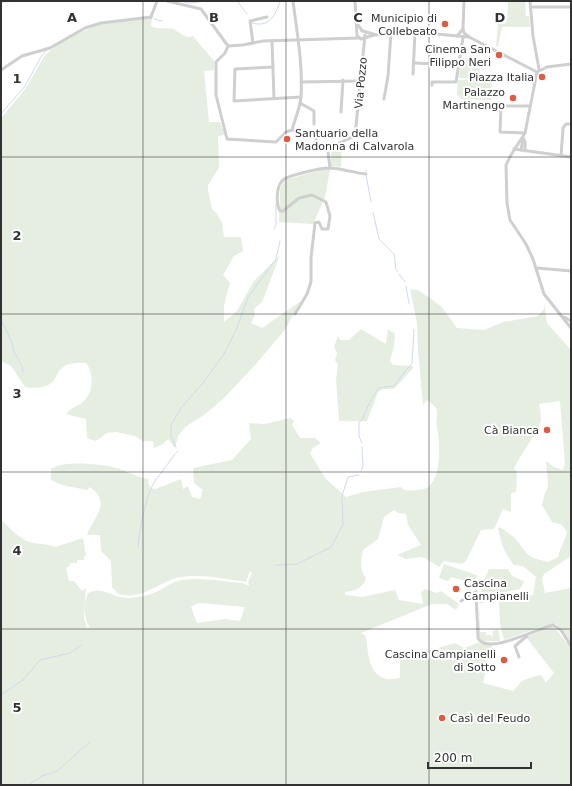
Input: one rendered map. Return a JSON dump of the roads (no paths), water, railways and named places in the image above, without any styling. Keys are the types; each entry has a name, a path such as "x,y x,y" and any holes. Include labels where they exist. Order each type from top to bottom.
{"street":[{"path":"1,70 22,56 50,48 85,28 101,23 151,17 157,1"},
{"path":"168,1 188,3 201,9 228,46"},
{"path":"292,130 301,98 298,42 293,1"},
{"path":"355,1 357,33"},
{"path":"432,85 432,82 456,82 463,29 464,1"},
{"path":"530,1 538,70 527,106 525,133 508,159 505,172 509,215 515,229 526,244 537,268 546,298 563,316 571,328"},
{"path":"531,7 571,7"},
{"path":"253,43 250,21 268,17"},
{"path":"357,23 363,36"},
{"path":"228,46 272,41 298,42 415,32 469,38 520,63 538,70 547,67 571,64"},
{"path":"413,74 415,32"},
{"path":"348,38 357,33"},
{"path":"357,33 363,36 376,35"},
{"path":"357,33 363,36"},
{"path":"384,99 388,76 391,34"},
{"name":"Via Pozzo","path":"328,151 355,136 365,46 363,36"},
{"path":"272,41 274,99"},
{"path":"215,100 216,62 225,53 228,46"},
{"path":"414,63 438,64"},
{"path":"273,67 235,69 234,101 301,98"},
{"path":"301,82 343,80 361,81"},
{"path":"341,112 343,80"},
{"path":"216,95 226,139 274,143 280,140 286,132 292,130 314,135 320,148 328,151 330,168"},
{"path":"300,103 314,111 314,124"},
{"path":"525,133 500,132 501,106 527,106"},
{"path":"561,156 562,132 564,126 571,124"},
{"path":"523,138 525,142 523,150"},
{"path":"272,147 274,143"},
{"path":"514,150 571,157"},
{"path":"295,314 304,299 311,282 311,258 316,223 319,222 323,230 328,229 330,216 326,202 312,195 301,197 283,211 280,211 278,191 283,180 311,171 330,168 366,174"},
{"path":"537,268 571,271"},
{"path":"539,275 544,268"},
{"path":"563,316 571,321"},
{"path":"461,602 476,592 478,638 480,641 491,644 527,636 548,626 556,626 561,630 571,646"},
{"path":"518,657 515,646 527,636"}],"waterway":[{"path":"1,2 26,1"},
{"path":"179,1 189,3 207,1"},
{"path":"237,1 247,14"},
{"path":"252,23 263,24 271,19 280,1"},
{"path":"154,19 162,21"},
{"path":"1,114 25,86 41,57 46,51"},
{"path":"366,175 371,202"},
{"path":"274,229 276,225 276,204"},
{"path":"373,212 379,239 394,254 396,270 398,272"},
{"path":"176,447 171,437 171,425 181,408 203,383 224,354 237,328 248,297 276,259 280,241"},
{"path":"399,274 405,282"},
{"path":"406,286 409,304"},
{"path":"1,320 12,342 14,352 22,366 23,372"},
{"path":"362,443 359,436 359,422 362,420 378,388 394,386 412,364 414,330"},
{"path":"361,471 363,466 362,447"},
{"path":"158,477 175,454"},
{"path":"276,565 297,564 331,547 343,525 342,496 348,477 359,475"},
{"path":"138,548 146,502 157,478"},
{"path":"1,695 23,680 40,660 70,653 81,645"},
{"path":"28,785 42,776 57,771 90,742"}],"place":[{"name":"Municipio di Collebeato","path":"445,24"},
{"name":"Cinema San Filippo Neri","path":"499,55"},
{"name":"Piazza Italia","path":"542,77"},
{"name":"Palazzo Martinengo","path":"513,98"},
{"name":"Santuario della Madonna di Calvarola","path":"287,139"},
{"name":"Cà Bianca","path":"547,430"},
{"name":"Cascina Campianelli","path":"456,589"},
{"name":"Cascina Campianelli di Sotto","path":"504,660"},
{"name":"Casì del Feudo","path":"442,718"}]}
